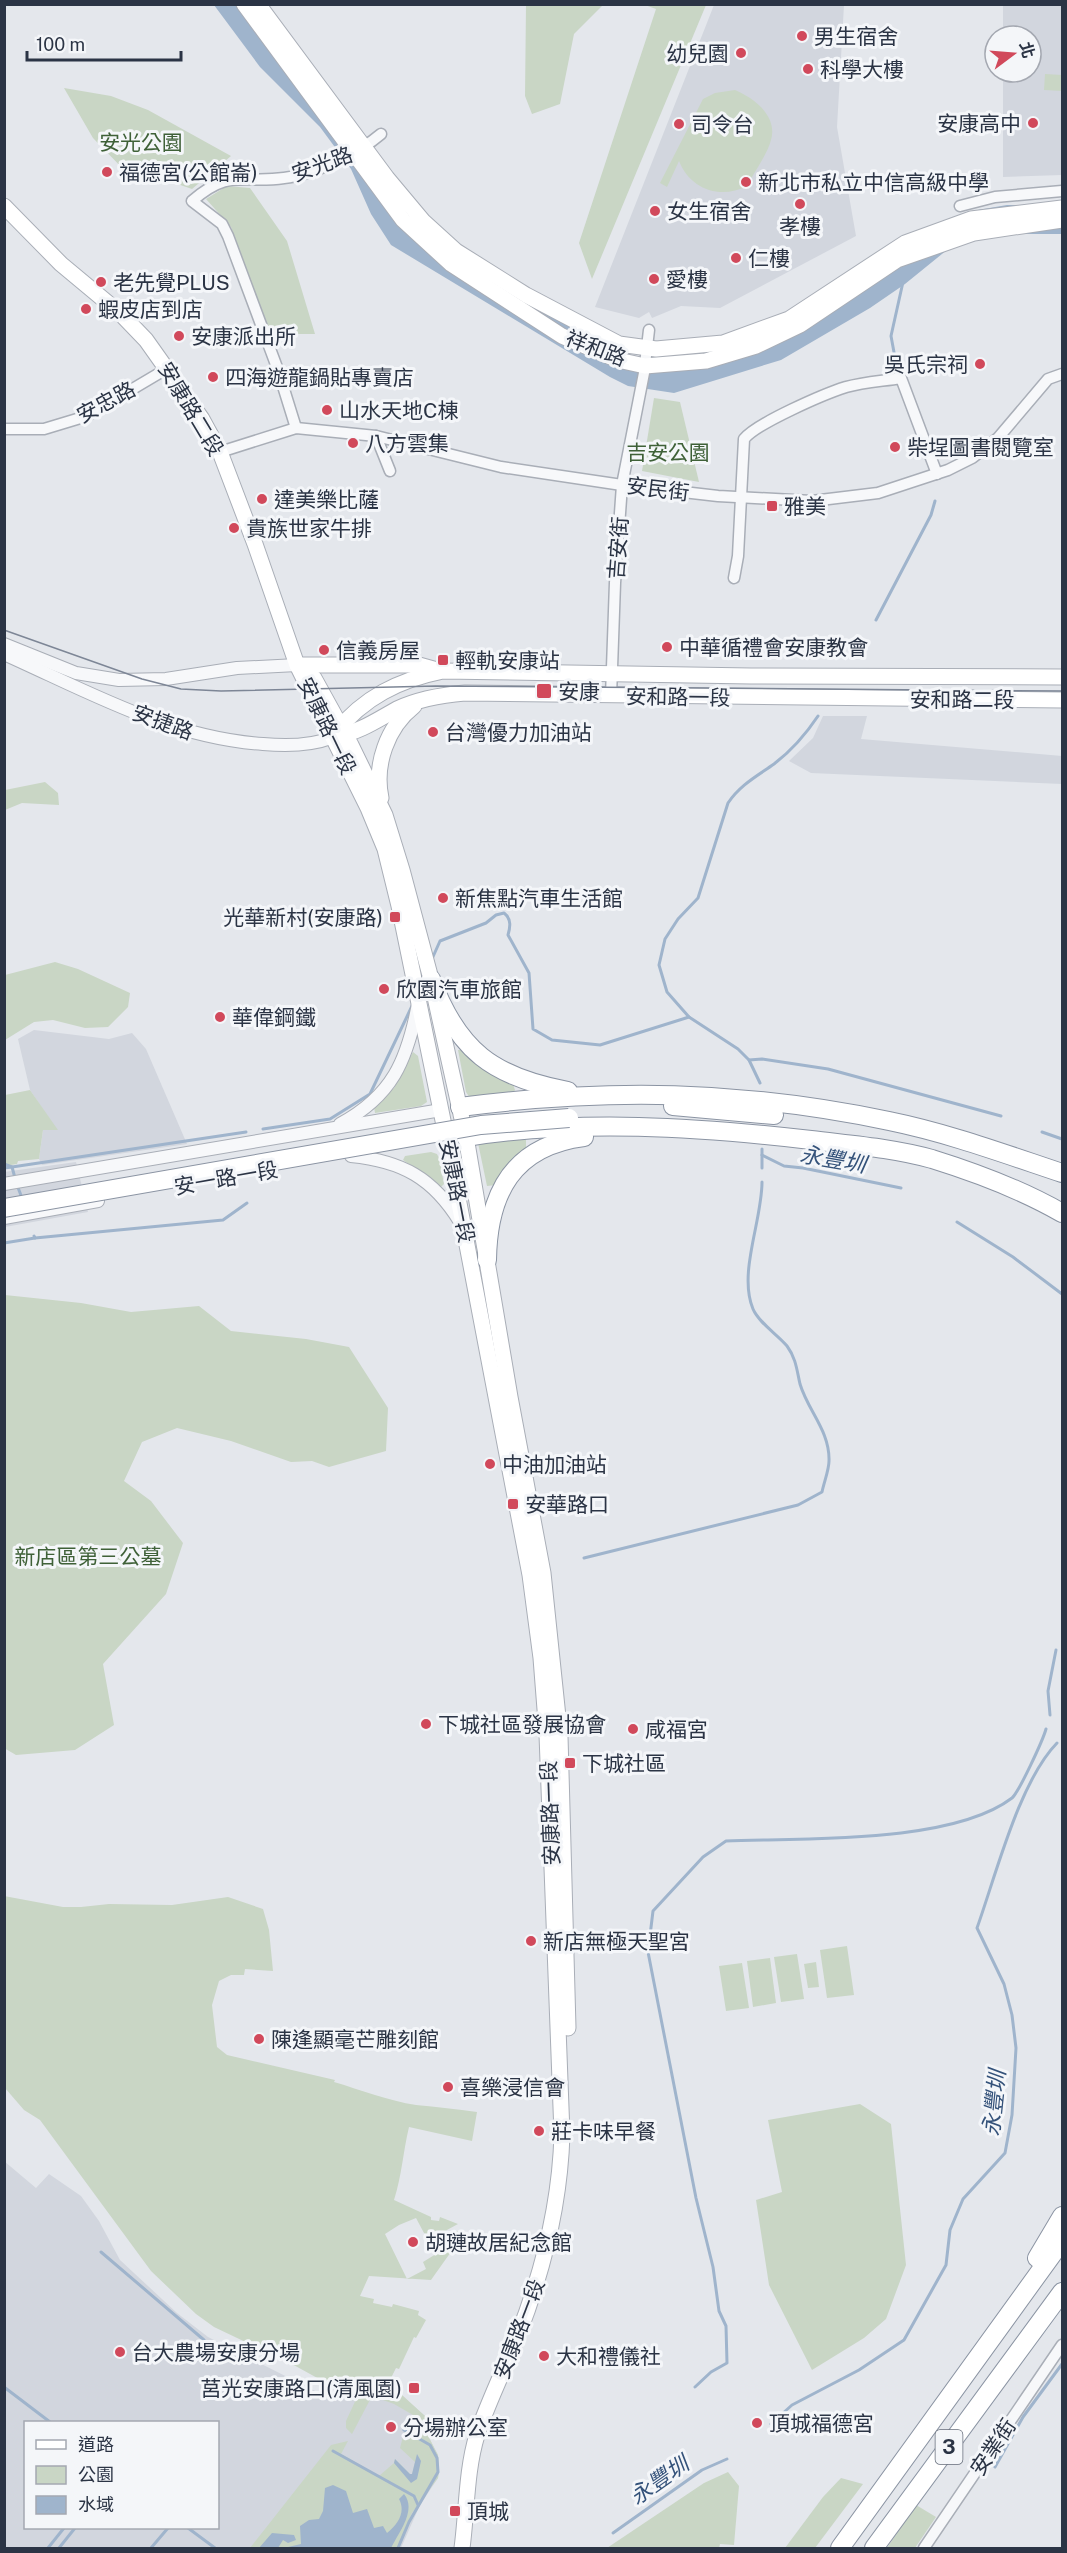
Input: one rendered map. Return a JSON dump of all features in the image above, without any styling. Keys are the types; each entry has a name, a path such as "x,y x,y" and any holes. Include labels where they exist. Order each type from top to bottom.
{"highway":[{"path":"431,980 450,1023 463,1041 485,1061 501,1071 528,1081 576,1092 602,1095"},
{"path":"460,1107 602,1095 668,1094 731,1097 840,1112 939,1133 1062,1173"},
{"path":"4,1208 481,1125 624,1105 690,1107 827,1120 907,1133 939,1133"},
{"path":"4,1198 359,1134 470,1117 569,1113 674,1116 769,1124 902,1145 930,1159 1020,1191 1062,1213"},
{"path":"466,1137 553,1129 650,1128 785,1137 851,1145 930,1159"},
{"path":"487,1260 487,1239 494,1206 507,1178 525,1159 538,1150 564,1140 650,1128"},
{"path":"965,2375 1062,2216"},
{"name":"3","path":"840,2548 1062,2241"},
{"name":"3","path":"874,2548 1025,2346 1062,2292"},
{"path":"1025,2346 1062,2301"}],"main road":[{"name":"祥和路","path":"244,4 359,151 423,220 456,251 574,322 620,344 646,349 723,343 789,319 905,243 971,219 1062,208"},
{"name":"祥和路","path":"262,9 403,220 451,264 562,336 644,369 706,360 756,346 800,325 897,260 974,233 1062,220"},
{"name":"安康路二段","path":"4,206 61,264 121,314 146,340 202,419 220,452 297,665"},
{"name":"安和路一段","path":"297,665 419,665 443,671"},
{"name":"安康路一段","path":"297,665 314,678 339,733 385,849 399,906 447,1140 530,1575 541,1658 548,1770 562,2134 558,2186 545,2256 521,2327 477,2437 465,2502 462,2548"},
{"name":"安和路一段","path":"339,733 362,705 388,688 443,671 868,677"},
{"name":"安和路二段","path":"868,677 1062,676"},
{"name":"安和路一段","path":"339,733 366,727 397,709 423,700 465,693 861,699"},
{"name":"安和路二段","path":"861,699 1062,700"},
{"path":"385,815 380,777 385,747 405,714 423,700"},
{"name":"安康路一段","path":"339,733 385,815 431,980 460,1107 516,1432 543,1573 560,1736 571,2134 563,2220 554,2257 485,2440 476,2490 471,2548"},
{"path":"441,1110 460,1107"},
{"path":"447,1140 466,1137"}],"street":[{"name":"安光路","path":"297,428 228,236 222,224 192,201 224,179 285,178 359,151 381,134"},
{"path":"960,206 995,197 1062,191"},
{"name":"吉安街","path":"611,696 622,485 637,410 649,330"},
{"name":"安忠路","path":"4,429 44,429 87,416 168,368"},
{"name":"安民街","path":"220,452 297,428 376,436 501,466 622,485 741,498 812,501 878,493 937,474 972,458 1005,430 1048,379 1062,374"},
{"path":"734,578 744,439 751,431 846,387 901,378 937,474"},
{"path":"376,436 390,471"},
{"name":"安捷路","path":"4,644 147,718 210,738 277,745 315,743 339,733"},
{"name":"安捷路","path":"4,654 47,668 141,681 237,668 297,665"},
{"path":"331,1129 365,1109 390,1083 406,1051 418,1000"},
{"name":"安一路一段","path":"4,1184 441,1110"},
{"name":"安一路一段","path":"4,1218 447,1140"},
{"path":"257,1142 262,1171"},
{"path":"351,1156 389,1162 421,1178 450,1206 464,1229"},
{"name":"安業街","path":"924,2548 1062,2346"}],"shaded area":[{"name":"新北市私立中信高級中學","path":"714,5 844,5 837,127 856,236 720,308 681,306 652,318 649,312 639,318 595,307"},
{"name":"安康高中","path":"1003,5 1062,5 1062,175 1003,177 1003,84 1043,84 1043,24 1003,24"},
{"path":"823,716 867,716 861,739 1062,756 1062,784 811,773 789,761 813,738"},
{"path":"34,1030 109,1039 132,1033 146,1049 187,1144 42,1165 39,1159 43,1130 57,1130 30,1090 18,1039"},
{"path":"76,1162 88,1212 5,1227 4,1172"},
{"name":"台大農場安康分場","path":"4,2161 36,2188 49,2174 81,2196 99,2221 120,2260 177,2313 208,2337 323,2395 337,2394 345,2397 377,2390 400,2394 425,2416 426,2432 438,2455 438,2478 420,2505 401,2548 5,2548"}],"green space":[{"path":"526,5 603,5 574,34 560,104 532,114 525,96"},
{"path":"645,5 706,5 592,279 579,243 656,9"},
{"path":"1045,74 1062,75 1062,91 1044,90"},
{"name":"安光公園","path":"64,88 111,96 148,110 231,156 192,189 154,177 130,176 93,138"},
{"path":"735,90 750,98 763,109 771,123 772,131 767,152 747,186 727,192 707,189 690,179 679,161 667,187 660,183 703,99 715,93"},
{"name":"安光公園","path":"227,186 250,188 287,241 315,334 270,334 231,227 206,199"},
{"name":"吉安公園","path":"654,398 680,402 699,482 642,471"},
{"path":"45,782 58,793 59,805 22,803 5,810 5,790"},
{"path":"55,962 78,969 130,993 128,1007 108,1027 85,1028 53,1020 34,1022 5,1040 5,975"},
{"path":"458,1050 463,1050 482,1068 513,1084 515,1090 513,1093 470,1098 466,1092"},
{"path":"413,1052 418,1056 427,1102 421,1106 375,1113 374,1107 394,1088"},
{"path":"30,1090 58,1130 43,1130 39,1159 18,1161 17,1164 5,1166 5,1095"},
{"path":"522,1137 526,1139 526,1148 505,1168 496,1185 487,1186 478,1143"},
{"path":"431,1152 437,1154 439,1158 444,1184 441,1187 403,1160 405,1156"},
{"name":"新店區第三公墓","path":"5,1295 81,1303 131,1312 199,1306 231,1331 306,1339 349,1347 388,1408 386,1451 329,1467 312,1461 291,1462 231,1441 177,1428 142,1442 124,1481 151,1501 183,1543 166,1594 103,1664 114,1725 75,1750 16,1755 4,1748"},
{"path":"4,1896 63,1907 109,1904 172,1905 228,1897 263,1909 269,1930 273,1971 245,1969 244,1975 231,1975 219,1981 212,2005 217,2047 227,2055 335,2080 334,2082 396,2101 477,2112 472,2141 409,2127 394,2200 431,2217 431,2220 439,2221 440,2217 458,2224 434,2237 424,2233 416,2218 385,2234 407,2278 369,2276 360,2296 374,2299 373,2303 392,2307 393,2304 419,2311 418,2315 426,2320 416,2338 414,2337 399,2369 396,2368 390,2380 391,2383 366,2378 340,2383 321,2380 214,2327 196,2314 151,2271 40,2120 24,2110 5,2088"},
{"path":"847,1946 854,1995 827,1998 820,1950"},
{"path":"797,1954 804,1999 781,2002 774,1957"},
{"path":"770,1958 776,2003 753,2007 747,1961"},
{"path":"816,1962 819,1987 808,1988 804,1964"},
{"path":"742,1963 749,2008 726,2011 719,1966"},
{"path":"860,2104 891,2124 906,2265 886,2319 864,2338 812,2370 769,2285 756,2200 782,2192 768,2120"},
{"path":"455,2231 460,2231 453,2249 431,2280 408,2279 426,2269 423,2262 436,2254 441,2241"},
{"path":"377,2390 402,2395 425,2416 426,2432 438,2455 438,2478 412,2513 397,2548 250,2548 331,2445 348,2441 341,2454 379,2476 394,2463 395,2459 412,2474 415,2462 400,2448 413,2415 394,2404 372,2396 352,2434 346,2428 346,2421 359,2393"},
{"path":"728,2472 739,2486 734,2545 720,2544 719,2548 607,2548 704,2483"},
{"path":"841,2478 863,2484 815,2548 785,2548 823,2497"},
{"path":"916,2505 936,2517 915,2548 887,2548"}],"water":[{"path":"214,5 262,5 438,233 545,299 597,345 631,361 704,368 933,226 972,211 1007,205 1062,205 1062,234 998,234 958,241 905,284 870,308 781,360 674,393 628,386 391,245 371,214 351,169 320,127 260,67"},
{"path":"417,2454 421,2461 417,2479 411,2483 394,2463 395,2459 412,2474"},
{"path":"333,2485 346,2491 353,2513 367,2509 374,2528 383,2526 387,2533 400,2518 402,2509 399,2499 404,2494 408,2500 408,2514 391,2548 284,2548 301,2544 300,2526 309,2520 319,2519 323,2511 325,2488"},
{"path":"272,2533 294,2535 296,2540 288,2543 283,2540 278,2548 259,2548"}],"waterway":[{"path":"898,374 891,336 903,282"},
{"path":"876,620 931,515 935,501"},
{"path":"760,1083 749,1060 738,1049 689,1017 667,992 659,965 665,939 678,919 698,898 728,803 743,786 786,754 818,716"},
{"path":"432,959 440,941 486,923 496,915 504,913 509,921 508,935 529,973 533,1029 552,1040 600,1045 689,1017"},
{"path":"263,1129 330,1119 370,1094 412,1006"},
{"path":"749,1060 762,1059 828,1069 1001,1116"},
{"path":"4,1164 12,1167 246,1132"},
{"path":"1042,1132 1062,1139"},
{"name":"永豐圳","path":"762,1149 762,1168"},
{"name":"永豐圳","path":"762,1155 784,1166 901,1188"},
{"path":"4,1168 12,1167 15,1178"},
{"path":"584,1558 798,1505 822,1492 829,1465 826,1440 804,1394 790,1351 756,1314 749,1295 749,1263 762,1182"},
{"path":"17,1185 22,1198"},
{"path":"34,1236 35,1238 223,1220 247,1203"},
{"name":"永豐圳","path":"957,1222 1013,1257 1062,1294"},
{"path":"4,1243 35,1238"},
{"path":"1050,1715 1048,1691 1056,1650"},
{"path":"695,2387 711,2372 727,2363 726,2326 719,2311 713,2267 696,2198 648,1952 653,1911 703,1857 726,1841 875,1836 953,1824 986,1813 1015,1794 1046,1729"},
{"name":"永豐圳","path":"771,2424 792,2405 859,2370 904,2340 946,2265 950,2230 963,2199 1005,2153 1012,2115 1016,2048 1012,2015 1004,1984 977,1928 1020,1805 1043,1760 1057,1743"},
{"path":"101,2252 204,2340"},
{"path":"995,2467 1023,2417 1062,2364"},
{"name":"永豐圳","path":"4,2387 49,2421"},
{"path":"398,2548 409,2522 438,2472 437,2458 430,2445 404,2430"},
{"path":"333,2451 414,2496 418,2505"},
{"name":"永豐圳","path":"613,2533 702,2470 727,2459"},
{"path":"48,2548 63,2529"},
{"path":"59,2548 74,2529"},
{"path":"151,2548 167,2529"},
{"name":"永豐圳","path":"189,2529 215,2548"}],"tram line":[{"path":"4,630 142,679 181,689 221,691 436,686 1062,691"}],"place":[{"name":"男生宿舍","path":"802,36"},
{"name":"幼兒園","path":"741,53"},
{"name":"科學大樓","path":"808,69"},
{"name":"安康高中","path":"1033,123"},
{"name":"司令台","path":"679,124"},
{"name":"福德宮(公館崙)","path":"107,172"},
{"name":"新北市私立中信高級中學","path":"746,182"},
{"name":"孝樓","path":"800,204"},
{"name":"女生宿舍","path":"655,211"},
{"name":"仁樓","path":"736,258"},
{"name":"愛樓","path":"654,279"},
{"name":"老先覺PLUS","path":"101,282"},
{"name":"蝦皮店到店","path":"86,309"},
{"name":"安康派出所","path":"179,336"},
{"name":"吳氏宗祠","path":"980,364"},
{"name":"四海遊龍鍋貼專賣店","path":"213,377"},
{"name":"山水天地C棟","path":"327,410"},
{"name":"八方雲集","path":"353,443"},
{"name":"柴埕圖書閱覽室","path":"895,447"},
{"name":"達美樂比薩","path":"262,499"},
{"name":"雅美","path":"772,506"},
{"name":"貴族世家牛排","path":"234,528"},
{"name":"中華循禮會安康教會","path":"667,647"},
{"name":"信義房屋","path":"324,650"},
{"name":"輕軌安康站","path":"443,660"},
{"name":"安康","path":"544,691"},
{"name":"台灣優力加油站","path":"433,732"},
{"name":"新焦點汽車生活館","path":"443,898"},
{"name":"光華新村(安康路)","path":"395,917"},
{"name":"欣園汽車旅館","path":"384,989"},
{"name":"華偉鋼鐵","path":"220,1017"},
{"name":"中油加油站","path":"490,1464"},
{"name":"安華路口","path":"513,1504"},
{"name":"下城社區發展協會","path":"426,1724"},
{"name":"咸福宮","path":"633,1729"},
{"name":"下城社區","path":"570,1763"},
{"name":"新店無極天聖宮","path":"531,1941"},
{"name":"陳逢顯毫芒雕刻館","path":"259,2039"},
{"name":"喜樂浸信會","path":"448,2087"},
{"name":"莊卡味早餐","path":"539,2131"},
{"name":"胡璉故居紀念館","path":"413,2242"},
{"name":"台大農場安康分場","path":"120,2352"},
{"name":"大和禮儀社","path":"544,2356"},
{"name":"莒光安康路口(清風園)","path":"414,2388"},
{"name":"頂城福德宮","path":"757,2423"},
{"name":"分場辦公室","path":"391,2427"},
{"name":"頂城","path":"455,2511"}]}
